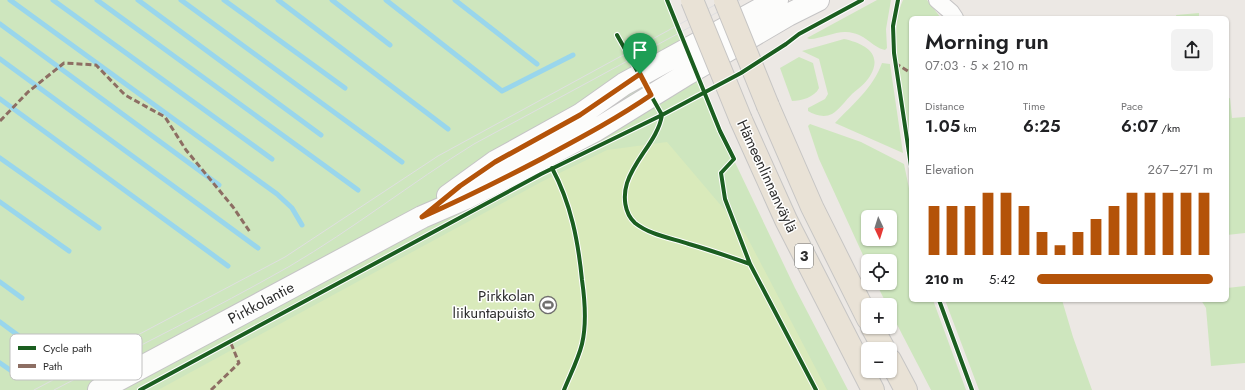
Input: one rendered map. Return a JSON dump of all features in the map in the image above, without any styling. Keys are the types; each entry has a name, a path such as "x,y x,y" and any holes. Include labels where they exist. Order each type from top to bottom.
{"highway":[{"name":"Hämeenlinnanväylä","path":"692,0 741,120 786,220 873,390"},
{"name":"Hämeenlinnanväylä","path":"725,0 768,106 812,207 861,306"},
{"path":"897,373 906,390"}],"main road":[{"name":"Pirkkolantie","path":"422,217 460,186 495,162 580,115 624,84 777,0"},
{"name":"Pirkkolantie","path":"142,367 422,217 466,198 596,130 687,74 788,15 818,0"},
{"name":"Pirkkolantie","path":"99,390 118,380"}],"street":[{"path":"937,0 952,10"}],"green space":[{"path":"0,0 667,0 720,131 795,288 848,390 0,390"},
{"path":"877,0 891,0 886,29 887,48 885,50 853,33 841,32 814,39 807,38"},
{"path":"903,0 927,0 939,16 909,16 909,129 901,88 896,50 898,15"},
{"path":"1199,13 1199,16 1176,15"},
{"path":"844,39 858,43 869,50 875,61 874,68 862,86 835,112 826,116 814,114 808,111 808,108 825,99 828,94 819,59 802,51"},
{"path":"799,57 813,63 819,88 814,94 807,98 792,101 780,68"},
{"path":"882,63 890,64 903,153 835,123 868,88"},
{"path":"1229,98 1232,118 1245,117 1245,233 1229,235"},
{"path":"810,124 861,142 904,164 909,188 909,302 934,302 966,390 931,390 897,324 897,298 884,298 880,290 897,290 897,254 863,254 819,159 808,126"},
{"name":"Pirkkolan liikuntapuisto","path":"667,142 746,235 827,390 158,390 543,181 607,150"},
{"path":"1245,286 1245,363 1211,366 1206,308 1202,302 1229,302 1229,288"},
{"path":"946,302 1063,302 1073,337 1092,390 979,390"}],"waterway":[{"path":"10,0 277,194 292,208 302,225"},
{"path":"53,0 272,159"},
{"path":"97,0 358,190"},
{"path":"138,0 321,135"},
{"path":"181,0 402,162"},
{"path":"224,0 345,88"},
{"path":"278,0 448,129"},
{"path":"332,0 390,45"},
{"path":"386,0 502,91 573,55"},
{"path":"455,0 537,64"},
{"path":"0,24 219,185"},
{"path":"0,59 258,248"},
{"path":"0,99 228,266"},
{"path":"0,158 99,228"},
{"path":"0,202 69,251"},
{"path":"0,282 22,298"},
{"path":"0,322 16,334"},
{"path":"0,363 10,370"}],"tram line":[{"path":"140,334 285,257 438,156 724,0"},
{"path":"142,345 290,266 336,237 474,144 740,0"},
{"path":"34,390 53,380"},
{"path":"54,390 73,380"}],"marked path":[{"path":"0,121 28,92 64,63 96,65 125,95 165,117 186,150 233,207 250,232"},
{"path":"895,63 909,72"},
{"path":"211,390 239,363 230,341"}],"cycle path":[{"path":"667,0 720,131 734,159 721,173 725,199 750,264"},
{"path":"140,390 541,174 662,115 741,73 799,34 862,0"},
{"path":"898,0 893,26 894,53 909,153"},
{"path":"617,35 662,115 656,133 635,165 627,183 625,204 631,219 641,227 654,233 750,264 816,390"},
{"path":"552,168 559,182 573,222 585,304 585,328 582,344 564,390"},
{"path":"940,302 972,390"}],"place":[{"name":"Pirkkolan liikuntapuisto","path":"548,305"}],"route":[{"path":"640,74 651,95 614,120 466,198 422,217 460,186 495,162 580,115 640,74"}]}
